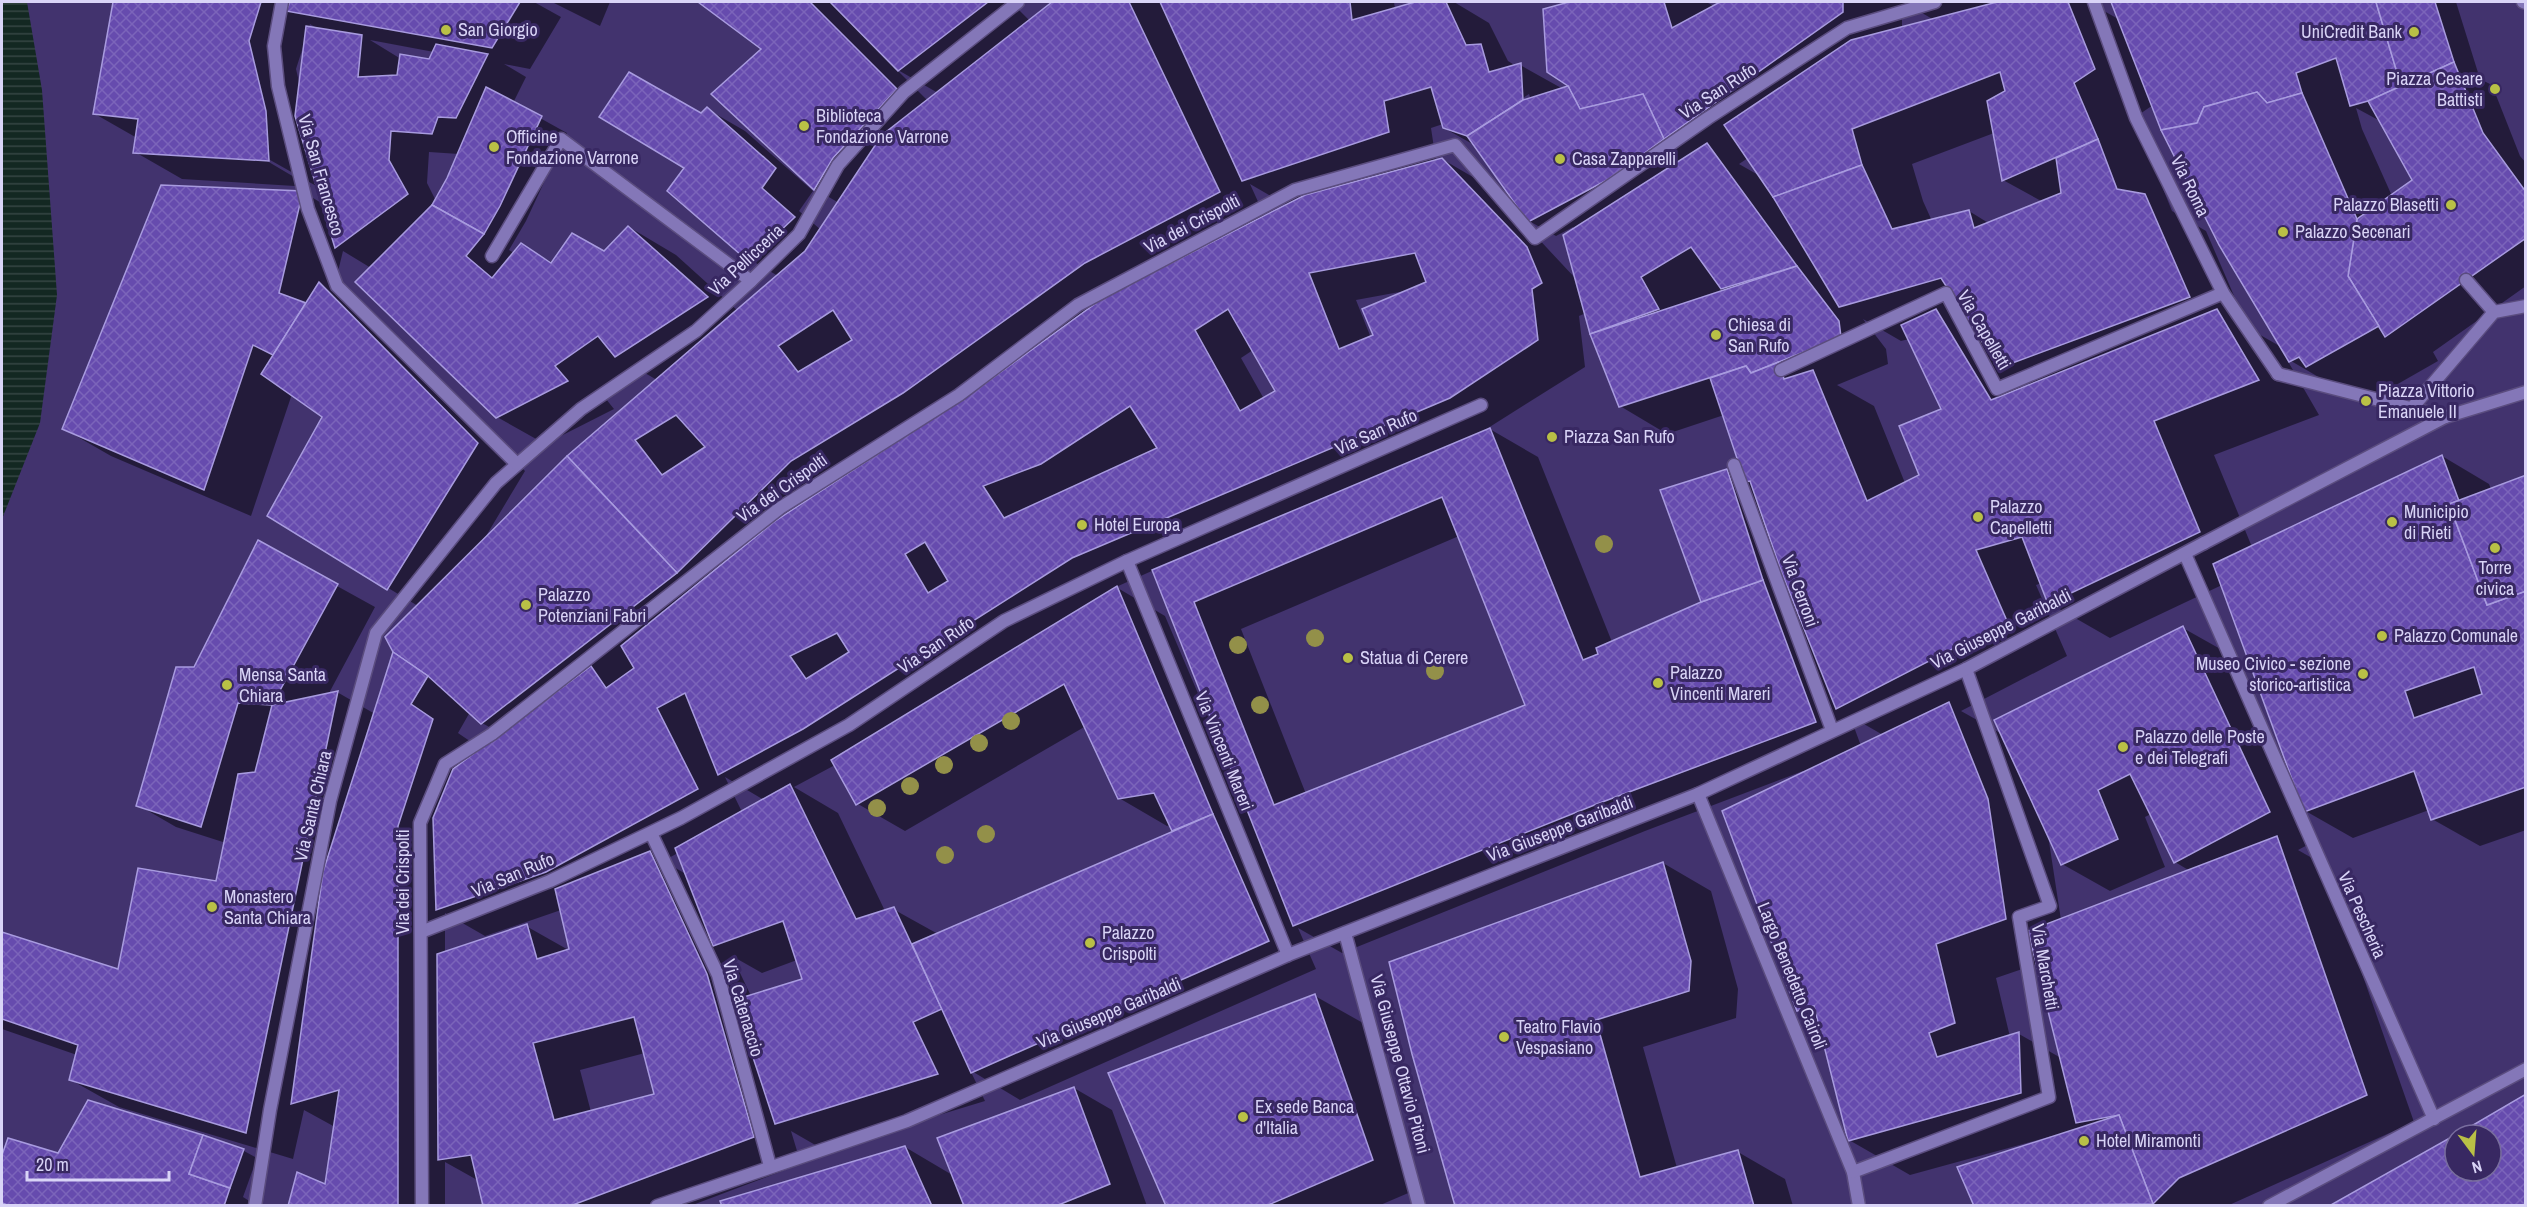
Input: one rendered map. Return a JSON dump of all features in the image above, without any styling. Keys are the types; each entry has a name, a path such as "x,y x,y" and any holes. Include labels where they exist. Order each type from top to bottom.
{"street":[{"name":"Via San Francesco","path":"282,2 274,46 278,86 308,209 337,286 517,464"},
{"name":"Via Pellicceria","path":"517,464 581,409 696,331 799,234 838,165 904,92 1018,2"},
{"name":"Via San Rufo","path":"1535,238 1708,118 1847,28 1935,2"},
{"name":"Via Roma","path":"2094,2 2136,118 2223,293 2278,374 2412,408"},
{"path":"492,256 561,139 751,280"},
{"name":"Via dei Crispolti","path":"422,1206 420,823 445,764 492,734 780,508 959,394 1078,305 1295,190 1455,146 1535,238"},
{"path":"2466,280 2494,312"},
{"name":"Via Capelletti","path":"1781,370 1946,292 1997,389 2223,293"},
{"path":"2445,417 2412,408 2494,312 2526,306"},
{"name":"Via Giuseppe Garibaldi","path":"657,1206 907,1120 1288,955 1698,794 1966,669 2445,417 2526,392"},
{"name":"Via San Rufo","path":"421,932 550,881 651,832 849,725 1004,621 1127,561 1481,405"},
{"name":"Via Santa Chiara","path":"255,1206 270,1110 330,801 376,633 496,483 517,464"},
{"name":"Via Cerroni","path":"1734,465 1832,730"},
{"name":"Via Pescheria","path":"2185,554 2434,1119"},
{"name":"Via Vincenti Mareri","path":"1127,561 1288,955"},
{"name":"Via Marchetti","path":"1853,1172 2049,1097 2019,917 2050,906 1966,669"},
{"name":"Largo Benedetto Cairoli","path":"1698,794 1853,1172 1859,1206"},
{"name":"Via Catenaccio","path":"651,832 718,975 770,1166"},
{"name":"Via Giuseppe Ottavio Pitoni","path":"1345,933 1419,1206"},
{"path":"2269,1206 2526,1069"}],"shaded area":[{"path":"2,2 27,2 42,90 57,295 40,423 2,519"}],"building":[{"path":"113,2 261,2 249,41 266,111 269,161 133,153 138,119 93,114"},
{"name":"San Giorgio","path":"290,2 520,2 492,48 286,11"},
{"name":"Biblioteca Fondazione Varrone","path":"698,2 810,2 897,89 833,158 814,190 711,94 761,49"},
{"path":"830,2 988,2 898,71"},
{"path":"1052,2 1129,2 1220,192 1085,263 903,393 791,461 677,573 567,456 805,251 882,135","holes":["833,310 852,340 798,372 778,346","676,415 705,447 662,475 635,440"]},
{"path":"1160,2 1350,2 1352,20 1415,2 1446,2 1466,45 1481,44 1489,72 1521,63 1523,100 1467,136 1443,128 1431,87 1384,101 1389,132 1242,181"},
{"path":"1569,2 1664,2 1672,28 1720,2 1843,2 1843,12 1664,139 1643,94 1580,109 1568,86 1547,72 1543,9"},
{"path":"1997,2 2068,2 2095,69 2074,83 2098,139 2002,181 1987,101 2005,91 2000,72 1852,129 1862,165 1773,197 1724,125 1851,40"},
{"path":"2111,2 2376,2 2401,86 2368,101 2350,106 2336,58 2296,73 2302,93 2267,103 2257,92 2204,107 2197,123 2161,130"},
{"name":"UniCredit Bank","path":"2376,2 2435,2 2454,62 2401,86"},
{"path":"306,26 362,35 358,77 397,75 400,54 429,59 436,44 488,54 456,118 438,117 432,134 391,131 389,160 408,194 335,248 295,116"},
{"name":"Palazzo Blasetti","path":"2454,62 2483,133 2526,192 2526,238 2385,337 2348,276 2357,219 2412,180 2368,101"},
{"path":"629,72 701,113 707,107 776,168 762,188 795,217 748,261 667,191 684,168 599,117"},
{"name":"Casa Zapparelli","path":"1568,86 1580,109 1643,94 1664,139 1607,180 1528,222 1467,136 1523,100"},
{"name":"Officine Fondazione Varrone","path":"486,87 542,116 500,206 484,234 432,205 447,178"},
{"name":"Palazzo Secenari","path":"2257,92 2267,103 2302,93 2357,219 2348,276 2379,326 2306,367 2299,357 2289,362 2219,245 2161,130 2197,123 2204,107"},
{"path":"2098,139 2117,189 2145,194 2190,297 1999,368 1941,278 1839,307 1773,197 1862,165 1892,229 1969,210 1974,228 2061,193 2056,158"},
{"path":"1707,143 1797,266 1721,289 1691,247 1641,277 1659,309 1590,334 1563,235"},
{"path":"1442,158 1527,247 1542,283 1532,289 1538,340 1450,398 1072,558 803,729 718,775 685,693 657,708 698,789 546,872 436,910 433,818 453,769 591,666 606,688 634,668 621,646 775,521 976,390 1106,296 1305,195","holes":["1415,253 1426,282 1362,309 1373,335 1339,349 1309,273","1228,309 1275,391 1240,411 1195,330","1130,406 1157,448 1004,518 983,486 1041,464","925,542 948,581 928,593 905,554","837,633 849,652 806,679 790,656"]},
{"path":"161,185 303,191 279,293 306,303 273,355 253,345 204,490 62,429"},
{"path":"432,205 484,234 466,256 492,278 521,243 551,263 572,233 604,251 628,226 708,297 615,357 598,336 555,366 568,381 496,418 355,282"},
{"name":"Chiesa di San Rufo","path":"1797,266 1839,321 1841,337 1751,373 1746,366 1619,407 1590,334"},
{"path":"319,282 478,443 387,590 267,516 322,417 261,374"},
{"name":"Palazzo Capelletti","path":"1936,309 1991,400 2217,309 2259,380 2154,421 2200,532 2048,604 2022,537 1976,550 2007,621 1836,709 1781,571 1750,481 1745,482 1710,378 1746,366 1751,373 1779,362 1784,379 1813,370 1867,501 1919,475 1899,426 1941,409 1901,325"},
{"name":"Palazzo Vincenti Mareri","path":"1490,428 1583,660 1598,654 1596,648 1701,602 1763,580 1816,722 1597,804 1293,926 1152,570","holes":["1442,497 1525,705 1274,805 1194,602"]},
{"name":"Palazzo Comunale","path":"2442,455 2459,501 2449,504 2487,605 2526,591 2526,787 2431,820 2414,771 2304,812 2213,564","holes":["2474,667 2482,694 2414,718 2405,691"]},
{"name":"Palazzo Potenziani Fabri","path":"567,456 677,573 481,724 428,676 393,652 385,637"},
{"path":"1727,469 1763,580 1701,602 1660,490"},
{"name":"Torre civica","path":"2526,475 2526,591 2487,605 2449,504"},
{"name":"Mensa Santa Chiara","path":"258,540 338,584 272,705 238,703 201,827 136,806 176,667 194,667"},
{"path":"1117,586 1213,814 1172,831 1154,793 1118,799 1064,684 856,805 831,760"},
{"name":"Palazzo delle Poste e dei Telegrafi","path":"2183,626 2270,812 2174,863 2130,774 2098,790 2118,839 2061,865 1994,720"},
{"path":"393,652 428,676 411,704 433,719 398,826 398,1206 288,1206 297,1172 325,1184 339,1090 291,1104 323,872"},
{"name":"Monastero Santa Chiara","path":"338,691 246,1133 69,1080 78,1045 2,1019 2,932 118,969 138,868 216,881 238,774 255,772 272,705"},
{"path":"1949,702 1988,799 2006,919 1936,944 1955,1023 1929,1033 1937,1057 2019,1032 2021,1093 1848,1141 1814,1006 1797,1011 1722,811"},
{"path":"790,784 856,919 894,907 942,1009 913,1022 938,1074 775,1124 734,1000 802,979 783,921 713,946 675,848"},
{"name":"Palazzo Crispolti","path":"1213,814 1269,941 971,1073 912,944"},
{"path":"2277,836 2367,1095 2179,1178 2153,1204 2119,1115 2076,1123 2028,931"},
{"path":"650,851 707,974 754,1137 570,1206 483,1206 471,1155 438,1160 437,954 527,924 537,959 569,949 555,889","holes":["634,1017 654,1094 554,1120 533,1043"]},
{"name":"Teatro Flavio Vespasiano","path":"1663,862 1691,961 1689,991 1596,1020 1640,1177 1738,1150 1754,1206 1455,1206 1412,1054 1389,962"},
{"name":"Ex sede Banca d'Italia","path":"1315,994 1373,1160 1266,1206 1166,1206 1108,1073"},
{"path":"1074,1087 1110,1184 1056,1206 964,1206 937,1138"},
{"path":"2526,1094 2526,1206 2329,1206 2443,1142 2443,1183 2503,1183 2503,1123 2476,1123"},
{"path":"88,1100 203,1135 189,1174 230,1188 224,1206 10,1206 2,1203 2,1155 8,1138 58,1153"},
{"name":"Hotel Miramonti","path":"2119,1115 2153,1204 1974,1206 1957,1167"},
{"path":"203,1135 244,1149 230,1188 189,1174"},
{"path":"905,1146 932,1206 722,1206 720,1201"}],"place":[{"name":"San Giorgio","path":"446,30"},
{"name":"UniCredit Bank","path":"2414,32"},
{"name":"Piazza Cesare Battisti","path":"2495,89"},
{"name":"Biblioteca Fondazione Varrone","path":"804,126"},
{"name":"Officine Fondazione Varrone","path":"494,147"},
{"name":"Casa Zapparelli","path":"1560,159"},
{"name":"Palazzo Blasetti","path":"2451,205"},
{"name":"Palazzo Secenari","path":"2283,232"},
{"name":"Chiesa di San Rufo","path":"1716,335"},
{"name":"Piazza Vittorio Emanuele II","path":"2366,401"},
{"name":"Piazza San Rufo","path":"1552,437"},
{"name":"Palazzo Capelletti","path":"1978,517"},
{"name":"Municipio di Rieti","path":"2392,522"},
{"name":"Hotel Europa","path":"1082,525"},
{"name":"Torre civica","path":"2495,548"},
{"name":"Palazzo Potenziani Fabri","path":"526,605"},
{"name":"Palazzo Comunale","path":"2382,636"},
{"name":"Statua di Cerere","path":"1348,658"},
{"name":"Museo Civico - sezione storico-artistica","path":"2363,674"},
{"name":"Palazzo Vincenti Mareri","path":"1658,683"},
{"name":"Mensa Santa Chiara","path":"227,685"},
{"name":"Palazzo delle Poste e dei Telegrafi","path":"2123,747"},
{"name":"Monastero Santa Chiara","path":"212,907"},
{"name":"Palazzo Crispolti","path":"1090,943"},
{"name":"Teatro Flavio Vespasiano","path":"1504,1037"},
{"name":"Ex sede Banca d'Italia","path":"1243,1117"},
{"name":"Hotel Miramonti","path":"2084,1141"}]}
